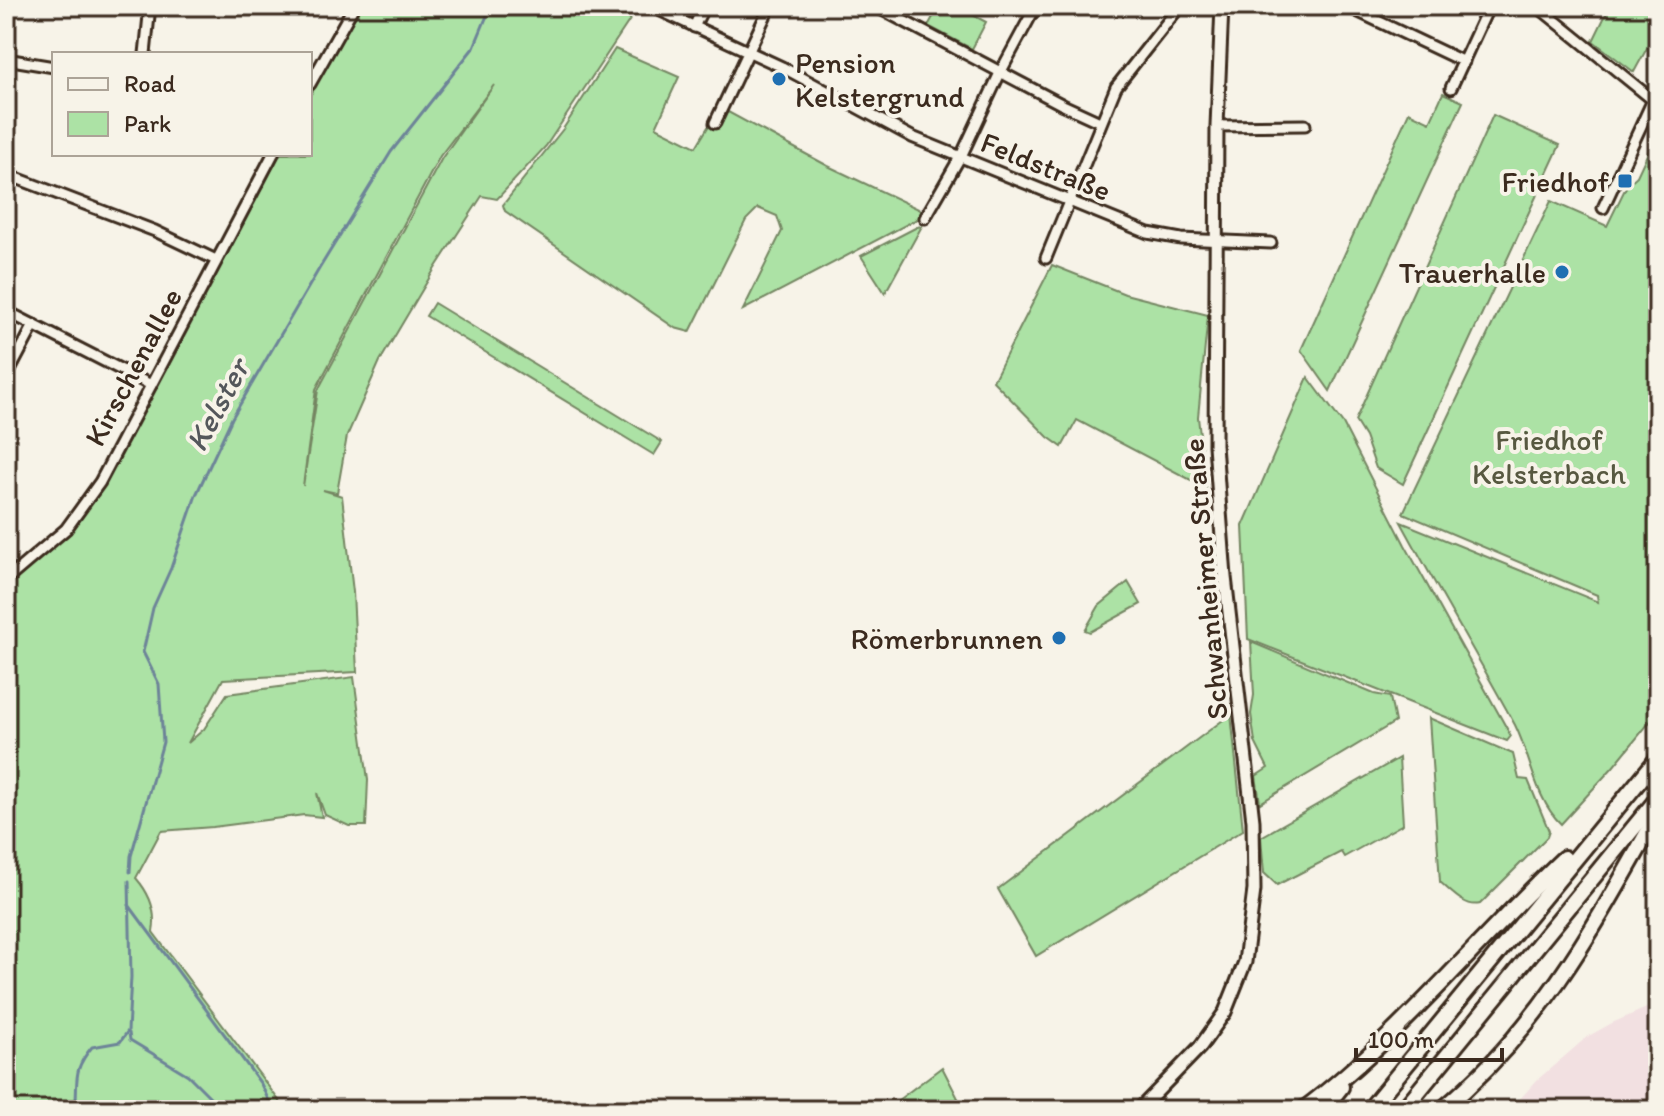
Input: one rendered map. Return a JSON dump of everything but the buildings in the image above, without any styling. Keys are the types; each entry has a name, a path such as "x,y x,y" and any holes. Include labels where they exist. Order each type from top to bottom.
{"highway":[{"path":"1369,1110 1658,758"},
{"path":"1403,1110 1658,798"},
{"path":"1442,1110 1489,1069 1541,1007 1609,902 1658,814"},
{"path":"1303,1110 1362,1062 1609,817"},
{"path":"1323,1110 1362,1062"}],"street":[{"path":"145,52 150,6"},
{"path":"312,80 354,6"},
{"name":"Feldstraße","path":"650,6 749,52 912,137 1148,233 1216,242 1271,243"},
{"path":"694,27 704,6"},
{"path":"715,123 770,6"},
{"path":"875,6 1100,122"},
{"path":"925,218 1036,6"},
{"path":"1046,258 1120,78 1180,6"},
{"name":"Schwanheimer Straße","path":"1139,1110 1200,1047 1225,1012 1245,962 1254,890 1253,821 1229,617 1217,469 1217,126 1222,6"},
{"path":"1346,6 1464,62"},
{"path":"1451,88 1489,6"},
{"path":"1537,6 1653,100 1603,208"},
{"path":"6,59 52,67"},
{"path":"1217,126 1305,125"},
{"name":"Kirschenallee","path":"6,580 58,536 100,482 272,156"},
{"path":"6,174 167,236 216,260"},
{"path":"6,311 151,385"},
{"path":"6,378 34,325"}],"shaded area":[{"path":"1658,1003 1658,1110 1510,1110 1537,1080 1587,1037"}],"green space":[{"path":"361,6 556,6 553,12 557,6 602,6 620,15 605,6 639,6 546,146 497,199 482,196 380,361 347,436 337,493 323,490 342,496 353,592 357,672 223,679 188,743 204,729 227,694 354,677 368,780 366,826 349,826 325,815 317,793 322,817 304,815 161,831 136,878 151,903 153,932 286,1110 6,1110 6,821 15,804 6,762 6,586 67,534 105,484 279,156 312,156 312,92","holes":["494,85 442,158 318,390 303,486 316,389 440,156"]},
{"path":"939,6 956,6 986,22 972,49 928,26"},
{"path":"1610,6 1658,6 1658,28 1634,72 1593,41"},
{"path":"615,49 679,77 656,127 696,147 708,127 728,112 828,166 925,212 921,217 743,310 782,231 777,216 758,208 746,220 690,332 675,328 505,211 503,205 563,129"},
{"path":"1443,93 1463,102 1330,391 1301,350 1409,112 1430,122"},
{"path":"1493,115 1560,145 1403,484 1376,468 1365,437 1355,421"},
{"name":"Friedhof Kelsterbach","path":"1658,131 1658,712 1561,824 1539,790 1515,725 1401,522 1598,602 1597,595 1403,513 1551,201 1607,226 1627,185 1637,176"},
{"path":"922,226 885,293 861,256"},
{"path":"1052,265 1125,294 1208,315 1198,417 1206,488 1077,420 1062,447 1048,437 993,381"},
{"path":"434,303 662,442 654,455 426,316"},
{"path":"1308,377 1343,424 1405,545 1511,736 1507,741 1248,639 1243,526"},
{"path":"1128,582 1141,604 1090,632 1085,630 1099,606"},
{"path":"1251,642 1374,694 1390,697 1395,722 1260,803 1256,776 1268,768 1255,742 1251,714 1254,695"},
{"path":"1231,714 1243,830 1036,956 998,889"},
{"path":"1429,718 1513,754 1519,779 1528,780 1549,831 1547,837 1480,904 1469,904 1440,882"},
{"path":"1399,758 1403,824 1344,857 1341,852 1277,885 1264,873 1261,837"},
{"path":"942,1067 964,1110 885,1110"}],"waterway":[{"name":"Kelster","path":"130,872 131,856 163,742 159,684 143,652 153,608 171,568 196,495 232,418 319,269 391,152 474,47 491,6"},
{"path":"75,1110 77,1077 85,1056 92,1047 120,1042 128,1031 131,977 129,881"},
{"name":"Kelster","path":"129,905 261,1084 273,1110"},
{"path":"129,1033 130,1040 188,1075 223,1110"}],"place":[{"name":"Pension Kelstergrund","path":"779,79"},
{"name":"Friedhof","path":"1625,181"},
{"name":"Trauerhalle","path":"1562,272"},
{"name":"Römerbrunnen","path":"1059,638"}]}
